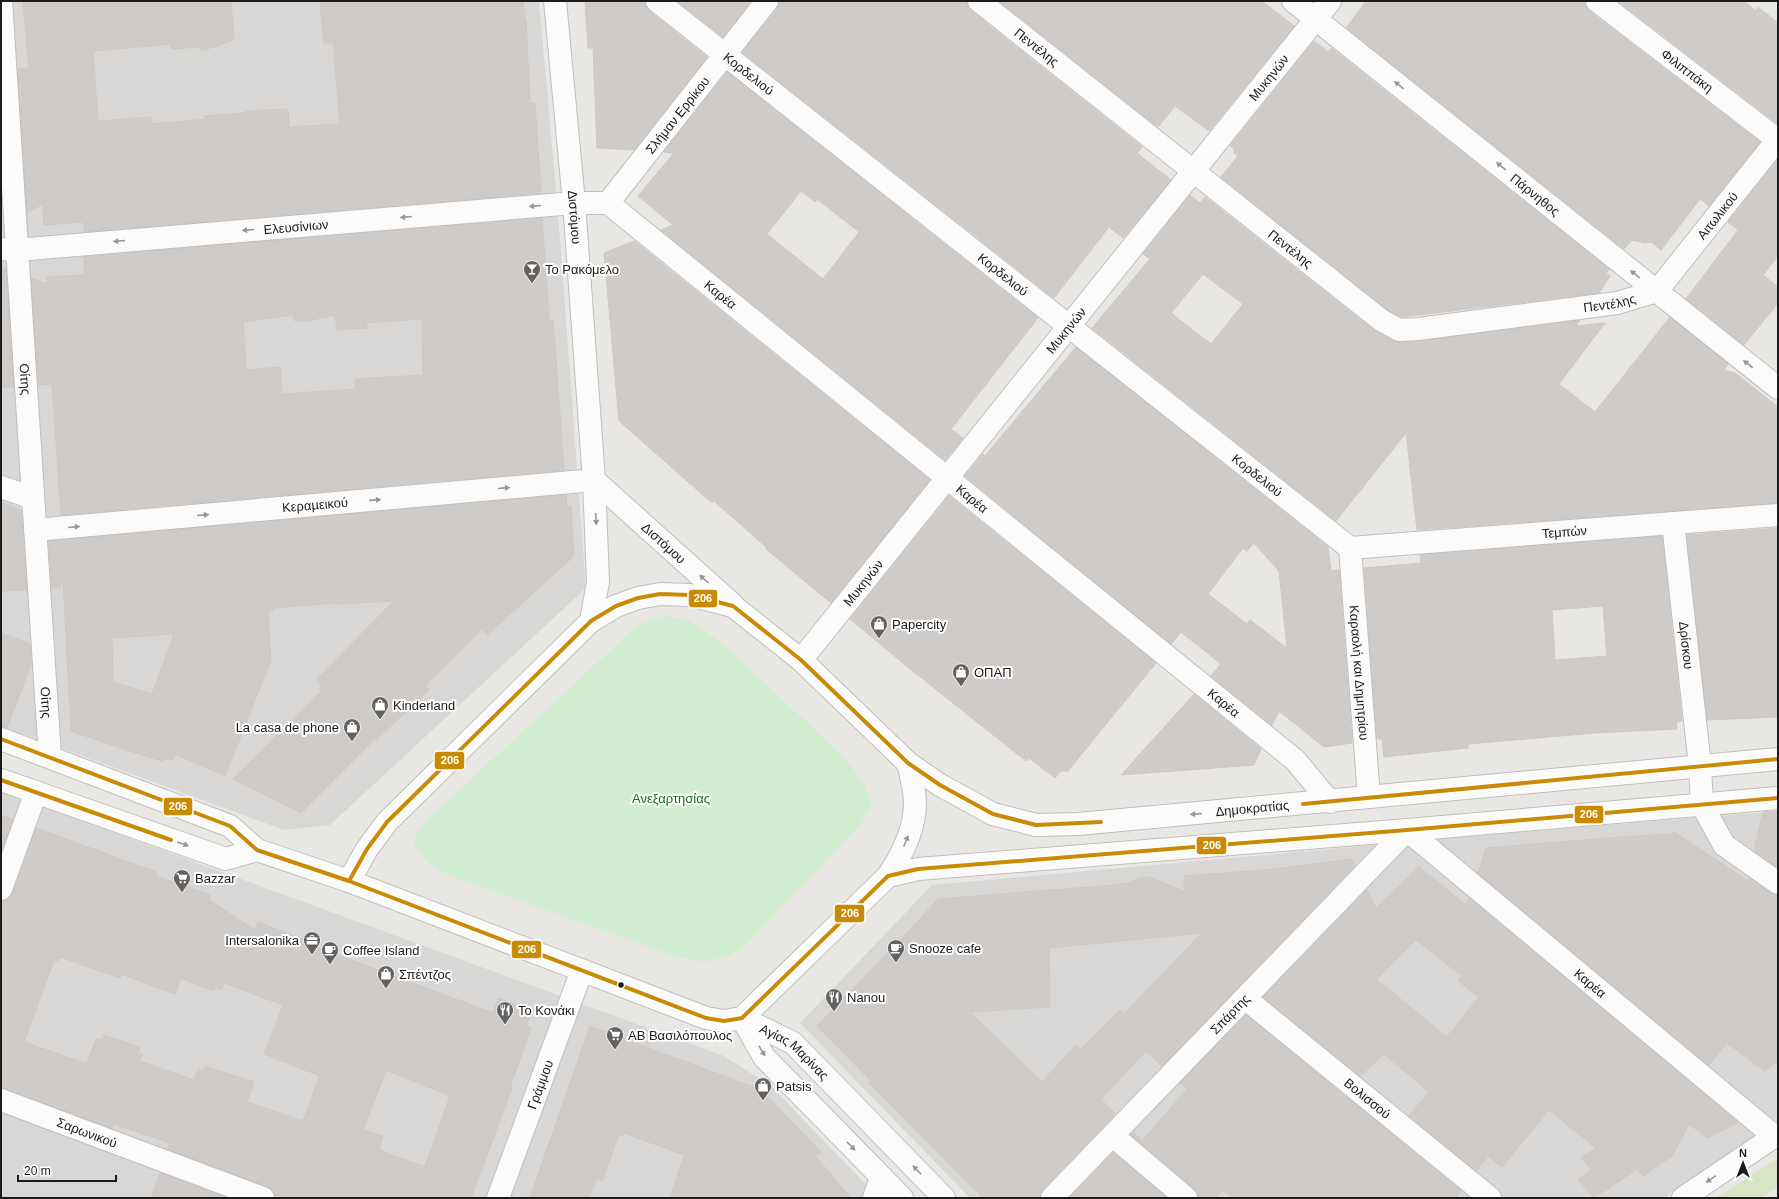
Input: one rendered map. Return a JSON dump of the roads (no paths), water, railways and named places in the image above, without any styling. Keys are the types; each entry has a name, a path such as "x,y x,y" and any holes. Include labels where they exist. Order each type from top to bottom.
{"street":[{"name":"Οίτης","path":"1,1 9,249 33,498 50,757"},
{"name":"Διστόμου","path":"555,1 574,203 594,480 598,582 591,621"},
{"name":"Κορδελιού","path":"657,1 1350,548"},
{"name":"Σλήμαν Ερρίκου","path":"608,203 767,1"},
{"name":"Πεντέλης","path":"979,1 1381,320 1399,330 1418,329 1617,303 1657,291"},
{"name":"Πάρνηθος","path":"1293,1 1778,388"},
{"name":"Μυκηνών","path":"801,660 1330,1"},
{"name":"Φιλιππάκη","path":"1598,1 1778,139"},
{"name":"Αιτωλικού","path":"1657,291 1778,139"},
{"name":"Ελευσίνιων","path":"9,249 574,203"},
{"path":"574,203 608,203"},
{"name":"Καρέα","path":"608,203 1295,760 1330,802"},
{"name":"Διστόμου","path":"594,480 733,606 801,660"},
{"name":"Κεραµεικού","path":"35,530 594,480"},
{"path":"1,487 33,498"},
{"name":"Τεμπών","path":"1350,548 1778,515"},
{"name":"Δρίσκου","path":"1672,523 1700,766 1702,805"},
{"name":"Καραολή και Δημητρίου","path":"1350,548 1369,797"},
{"path":"349,881 366,849 387,822 591,621 616,606 638,598 660,594 690,595 733,606"},
{"name":"Δημοκρατίας","path":"801,660 908,763 940,785 993,814 1036,825 1078,824 1330,802 1369,797 1778,759"},
{"path":"1,739 230,826 257,850 349,881 706,1018 724,1021 742,1018 888,876 899,860 910,832 915,803 908,763"},
{"path":"1,780 226,859 257,850"},
{"path":"1,889 36,792"},
{"path":"888,876 918,869 1407,830 1778,798"},
{"path":"1702,805 1724,845 1778,883"},
{"name":"Καρέα","path":"1407,830 1776,1135"},
{"name":"Σπάρτης","path":"1052,1198 1246,999 1407,830"},
{"name":"Γράμμου","path":"498,1198 582,970"},
{"name":"Βολισσού","path":"1246,999 1490,1198"},
{"name":"Αγίας Μαρίνας","path":"742,1018 764,1057 902,1198"},
{"name":"Αγίας Μαρίνας","path":"742,1018 793,1043 944,1198"},
{"name":"Σαρωνικού","path":"1,1100 263,1198"},
{"path":"1683,1198 1776,1135"},
{"path":"1113,1136 1186,1198"},
{"path":"874,1198 881,1177"}],"place":[{"name":"Το Ρακόμελο","path":"532,284"},
{"name":"Papercity","path":"879,639"},
{"name":"ΟΠΑΠ","path":"961,687"},
{"name":"Kinderland","path":"380,720"},
{"name":"La casa de phone","path":"352,742"},
{"name":"Bazzar","path":"182,893"},
{"name":"Intersalonika","path":"312,955"},
{"name":"Snooze cafe","path":"896,963"},
{"name":"Coffee Island","path":"330,965"},
{"name":"Σπέντζος","path":"386,989"},
{"name":"Nanou","path":"834,1012"},
{"name":"Το Κονάκι","path":"505,1025"},
{"name":"ΑΒ Βασιλόπουλος","path":"615,1050"},
{"name":"Patsis","path":"763,1101"}],"park label":[{"name":"Ανεξαρτησίας","path":"671,798"}]}
